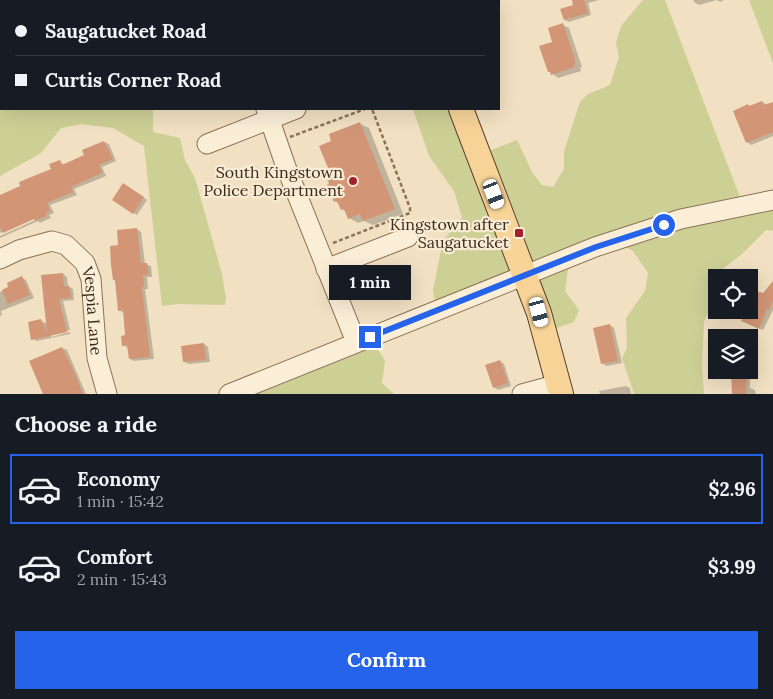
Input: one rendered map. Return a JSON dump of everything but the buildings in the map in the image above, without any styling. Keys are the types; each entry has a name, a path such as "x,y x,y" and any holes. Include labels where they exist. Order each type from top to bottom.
{"main road":[{"path":"461,110 526,275 539,312 560,389"}],"street":[{"path":"207,144 267,114 290,110"},
{"path":"267,114 356,342"},
{"path":"229,394 596,247 681,219 773,200"},
{"path":"326,269 408,237"},
{"name":"Vespia Lane","path":"0,259 19,250 52,241 66,245 86,263 91,279 97,358 107,394"},
{"path":"522,394 560,389"}],"path":[{"path":"277,142 362,110"},
{"path":"318,248 410,213 410,208 372,110"}],"green space":[{"path":"643,0 665,0 741,200 773,194 773,231 766,230 742,254 723,269 708,269 708,314 704,322 702,364 704,394 634,394 622,358 627,348 626,318 645,291 648,273 633,251 612,240 570,255 565,291 579,310 574,322 548,331 528,279 436,307 433,290 443,241 462,217 454,191 429,156 413,110 462,110 481,154 517,140 533,174 542,185 553,187 564,169 564,151 580,102 588,94 610,85 619,57 616,43 621,26"},
{"path":"749,0 773,0 773,63"},
{"path":"0,110 153,110 153,132 180,138 185,160 195,178 222,274 226,299 225,305 179,304 162,306 144,146 113,128 81,124 61,128 41,153 0,176"},
{"path":"371,338 385,361 382,383 394,394 223,394"}],"place":[{"name":"South Kingstown Police Department","path":"353,181"},
{"name":"Kingstown after Saugatucket","path":"519,233"}],"route":[{"path":"370,337 596,247 664,225"}]}
